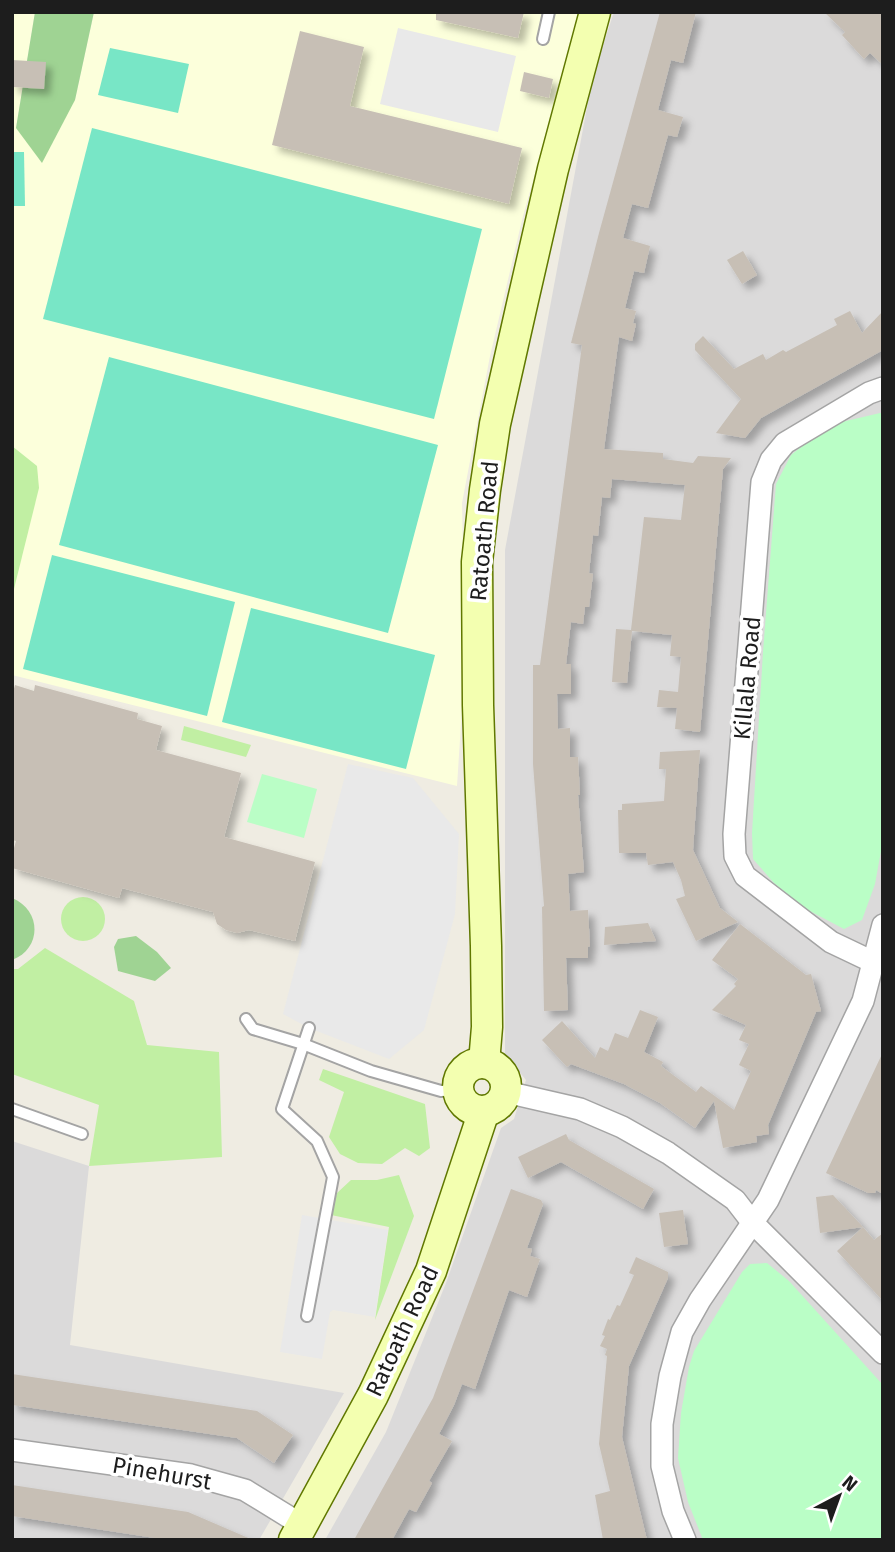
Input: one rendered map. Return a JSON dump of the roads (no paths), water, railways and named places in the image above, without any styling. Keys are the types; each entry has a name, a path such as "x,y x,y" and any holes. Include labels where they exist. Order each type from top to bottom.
{"main road":[{"name":"Ratoath Road","path":"484,1063 487,1027 486,946 478,705 477,562 498,412 553,169 595,12"},
{"path":"484,1063 492,1065 504,1076 495,1102 472,1110 465,1105 458,1090 458,1081 468,1067 484,1063"},
{"name":"Ratoath Road","path":"298,1532 373,1395 431,1272 495,1102"}],"street":[{"name":"Killala Road","path":"873,962 831,942 745,876 735,856 734,834 762,482 771,460 785,443 869,393 883,388"},
{"path":"685,1540 673,1511 663,1466 663,1424 670,1376 682,1332 700,1300 768,1200 863,1001 883,925"},
{"path":"495,1102 580,1109 622,1127 668,1153 735,1200 752,1222 883,1353"},
{"name":"Pinehurst","path":"12,1450 191,1475 245,1490 298,1532"}],"lane":[{"path":"542,39 549,12"},
{"path":"246,1019 253,1029 303,1044 371,1071 441,1091 458,1090"},
{"path":"307,1316 333,1177 317,1141 282,1109 309,1028"},
{"path":"12,1109 82,1134"}]}
